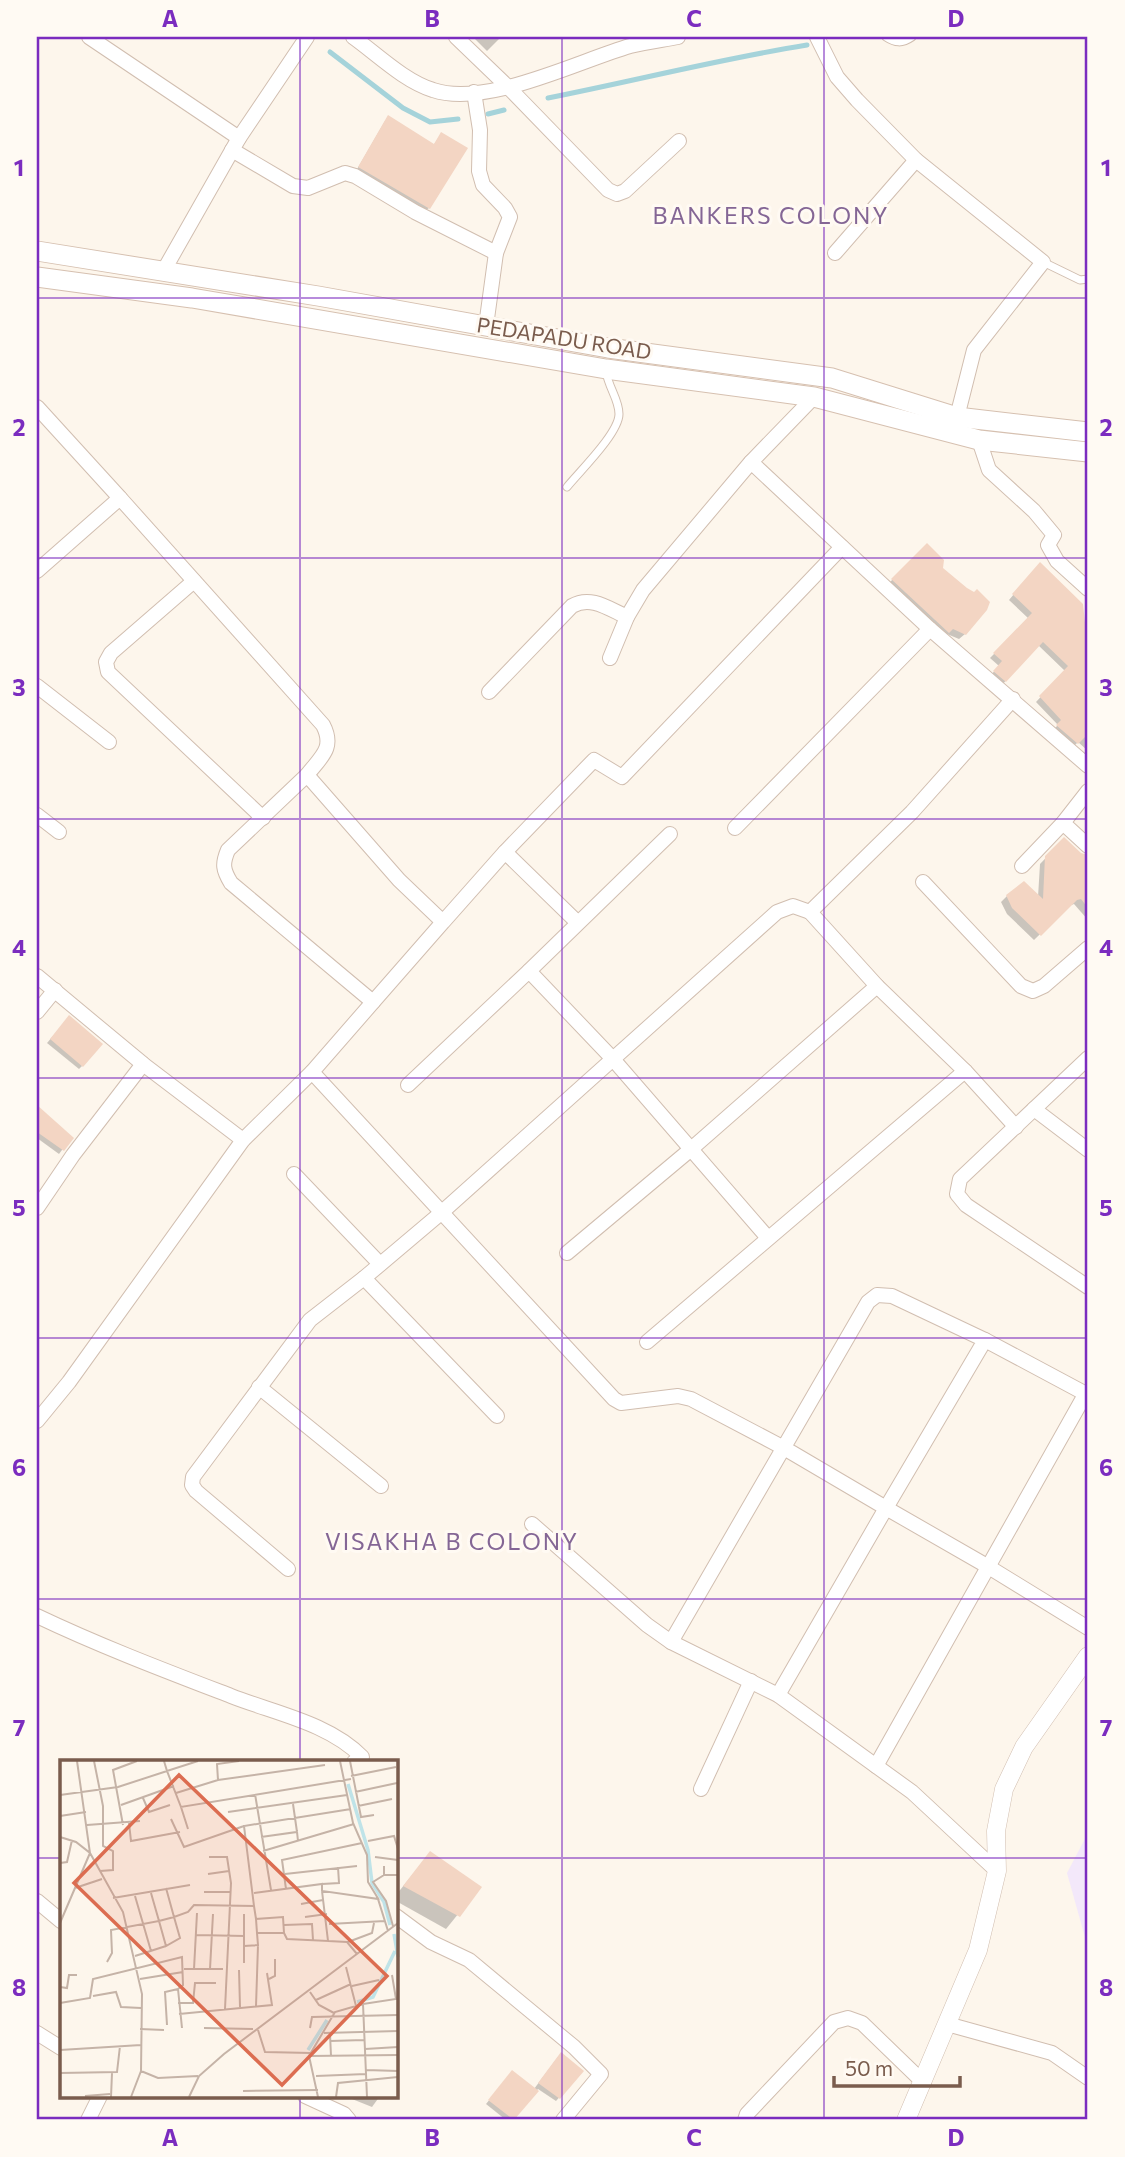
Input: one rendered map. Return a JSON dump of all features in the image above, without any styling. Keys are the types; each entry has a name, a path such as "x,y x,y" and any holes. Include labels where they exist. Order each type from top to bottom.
{"main road":[{"name":"PEDAPADU ROAD","path":"37,251 164,270 608,348 832,378 957,416 1088,432"},
{"name":"PEDAPADU ROAD","path":"37,277 192,298 606,369 814,397 979,440 1088,452"}],"street":[{"path":"89,37 293,186 307,188 345,173 355,176 415,212 496,253"},
{"path":"164,270 236,144 307,37"},
{"path":"353,37 407,76 434,90 474,92 509,88 626,41 678,37"},
{"path":"456,37 608,190 617,194 625,191 679,141"},
{"path":"817,37 837,77 916,160 1042,262 974,350 957,416"},
{"path":"474,92 480,130 479,171 483,185 505,208 510,218 496,253 486,326"},
{"path":"835,253 916,160"},
{"path":"610,658 627,617 661,566 751,463 814,397"},
{"path":"37,407 323,725 329,737 327,749 307,775 228,850 223,860 223,871 231,883 373,1002"},
{"path":"979,440 989,470 1041,519 1054,536 1048,545 1057,561 1088,589"},
{"path":"751,463 930,629 1088,766"},
{"path":"37,571 120,498"},
{"path":"37,1421 69,1382 243,1140 312,1072 505,852 594,760 622,777 842,547"},
{"path":"194,581 111,653 106,662 108,672 263,818"},
{"path":"489,692 572,606 580,601 595,603 627,617"},
{"path":"735,828 930,629"},
{"path":"37,686 109,741"},
{"path":"810,912 912,811 1013,699"},
{"path":"307,775 399,880 443,922"},
{"path":"1022,866 1063,823 1088,791"},
{"path":"37,815 59,832"},
{"path":"1063,823 1088,846"},
{"path":"408,1085 670,834"},
{"path":"505,852 577,922"},
{"path":"923,882 1021,986 1033,991 1044,986 1088,948"},
{"path":"288,1569 196,1492 192,1485 196,1470 310,1320 441,1213 777,912 793,906 810,912 877,986 965,1071 1016,1127"},
{"path":"529,971 612,1058 768,1238"},
{"path":"37,976 143,1064 243,1140"},
{"path":"567,1253 690,1150 877,986"},
{"path":"37,1012 55,990"},
{"path":"1088,1058 960,1179 957,1194 966,1205 1088,1287"},
{"path":"37,1208 73,1155 143,1064"},
{"path":"647,1342 965,1071"},
{"path":"312,1072 614,1399 629,1404 678,1396 691,1399 784,1448 1088,1628"},
{"path":"1034,1109 1088,1150"},
{"path":"295,1174 380,1264"},
{"path":"364,1278 497,1416"},
{"path":"671,1642 868,1302 877,1295 892,1296 985,1340 1087,1394 987,1566 876,1766"},
{"path":"778,1695 985,1340"},
{"path":"259,1387 381,1486"},
{"path":"532,1524 671,1642 778,1695 912,1792 997,1871"},
{"path":"37,1616 219,1692 325,1731 350,1745 362,1757 357,1760"},
{"path":"906,2120 978,1950 997,1871 996,1831 1004,1789 1024,1747 1088,1656"},
{"path":"701,1789 751,1682"},
{"path":"37,1901 60,1919"},
{"path":"397,1917 431,1942 469,1960 574,2047 601,2074 564,2120"},
{"path":"745,2120 747,2114 834,2022 848,2018 862,2023 923,2083"},
{"path":"947,2024 1052,2053 1088,2078"},
{"path":"37,2033 60,2047"},
{"path":"88,2120 99,2098"},
{"path":"309,2098 344,2114 349,2120"}],"lane":[{"path":"886,37 895,42 906,41 912,37"},
{"path":"1042,262 1080,279 1088,279"},
{"path":"567,486 614,430 620,416 606,369"}],"shaded area":[{"path":"1088,1833 1088,1948 1067,1873"}],"building":[{"path":"388,115 434,144 441,132 468,148 430,209 358,167"},
{"path":"927,543 944,560 943,568 967,588 974,592 977,589 990,602 987,610 966,635 953,629 949,633 891,579"},
{"path":"1040,562 1083,604 1086,632 1088,629 1088,734 1078,744 1056,725 1061,720 1039,696 1068,666 1043,642 1006,682 993,671 1002,661 993,653 1032,613 1012,594"},
{"path":"1064,837 1081,853 1088,855 1088,908 1081,899 1077,900 1041,936 1012,908 1006,895 1024,881 1043,899 1045,856"},
{"path":"69,1015 103,1044 83,1067 50,1039"},
{"path":"37,1105 74,1138 64,1151 37,1132"},
{"path":"430,1851 482,1887 460,1917 403,1886"},
{"path":"561,2052 584,2071 560,2099 538,2083"},
{"path":"512,2070 539,2091 514,2120 488,2100"}],"waterway":[{"path":"548,98 807,45"},
{"path":"330,52 403,108 430,122 458,119"},
{"path":"488,114 504,110"}],"district":[{"name":"BANKERS COLONY","path":"771,216"},
{"name":"VISAKHA B COLONY","path":"452,1542"}]}
